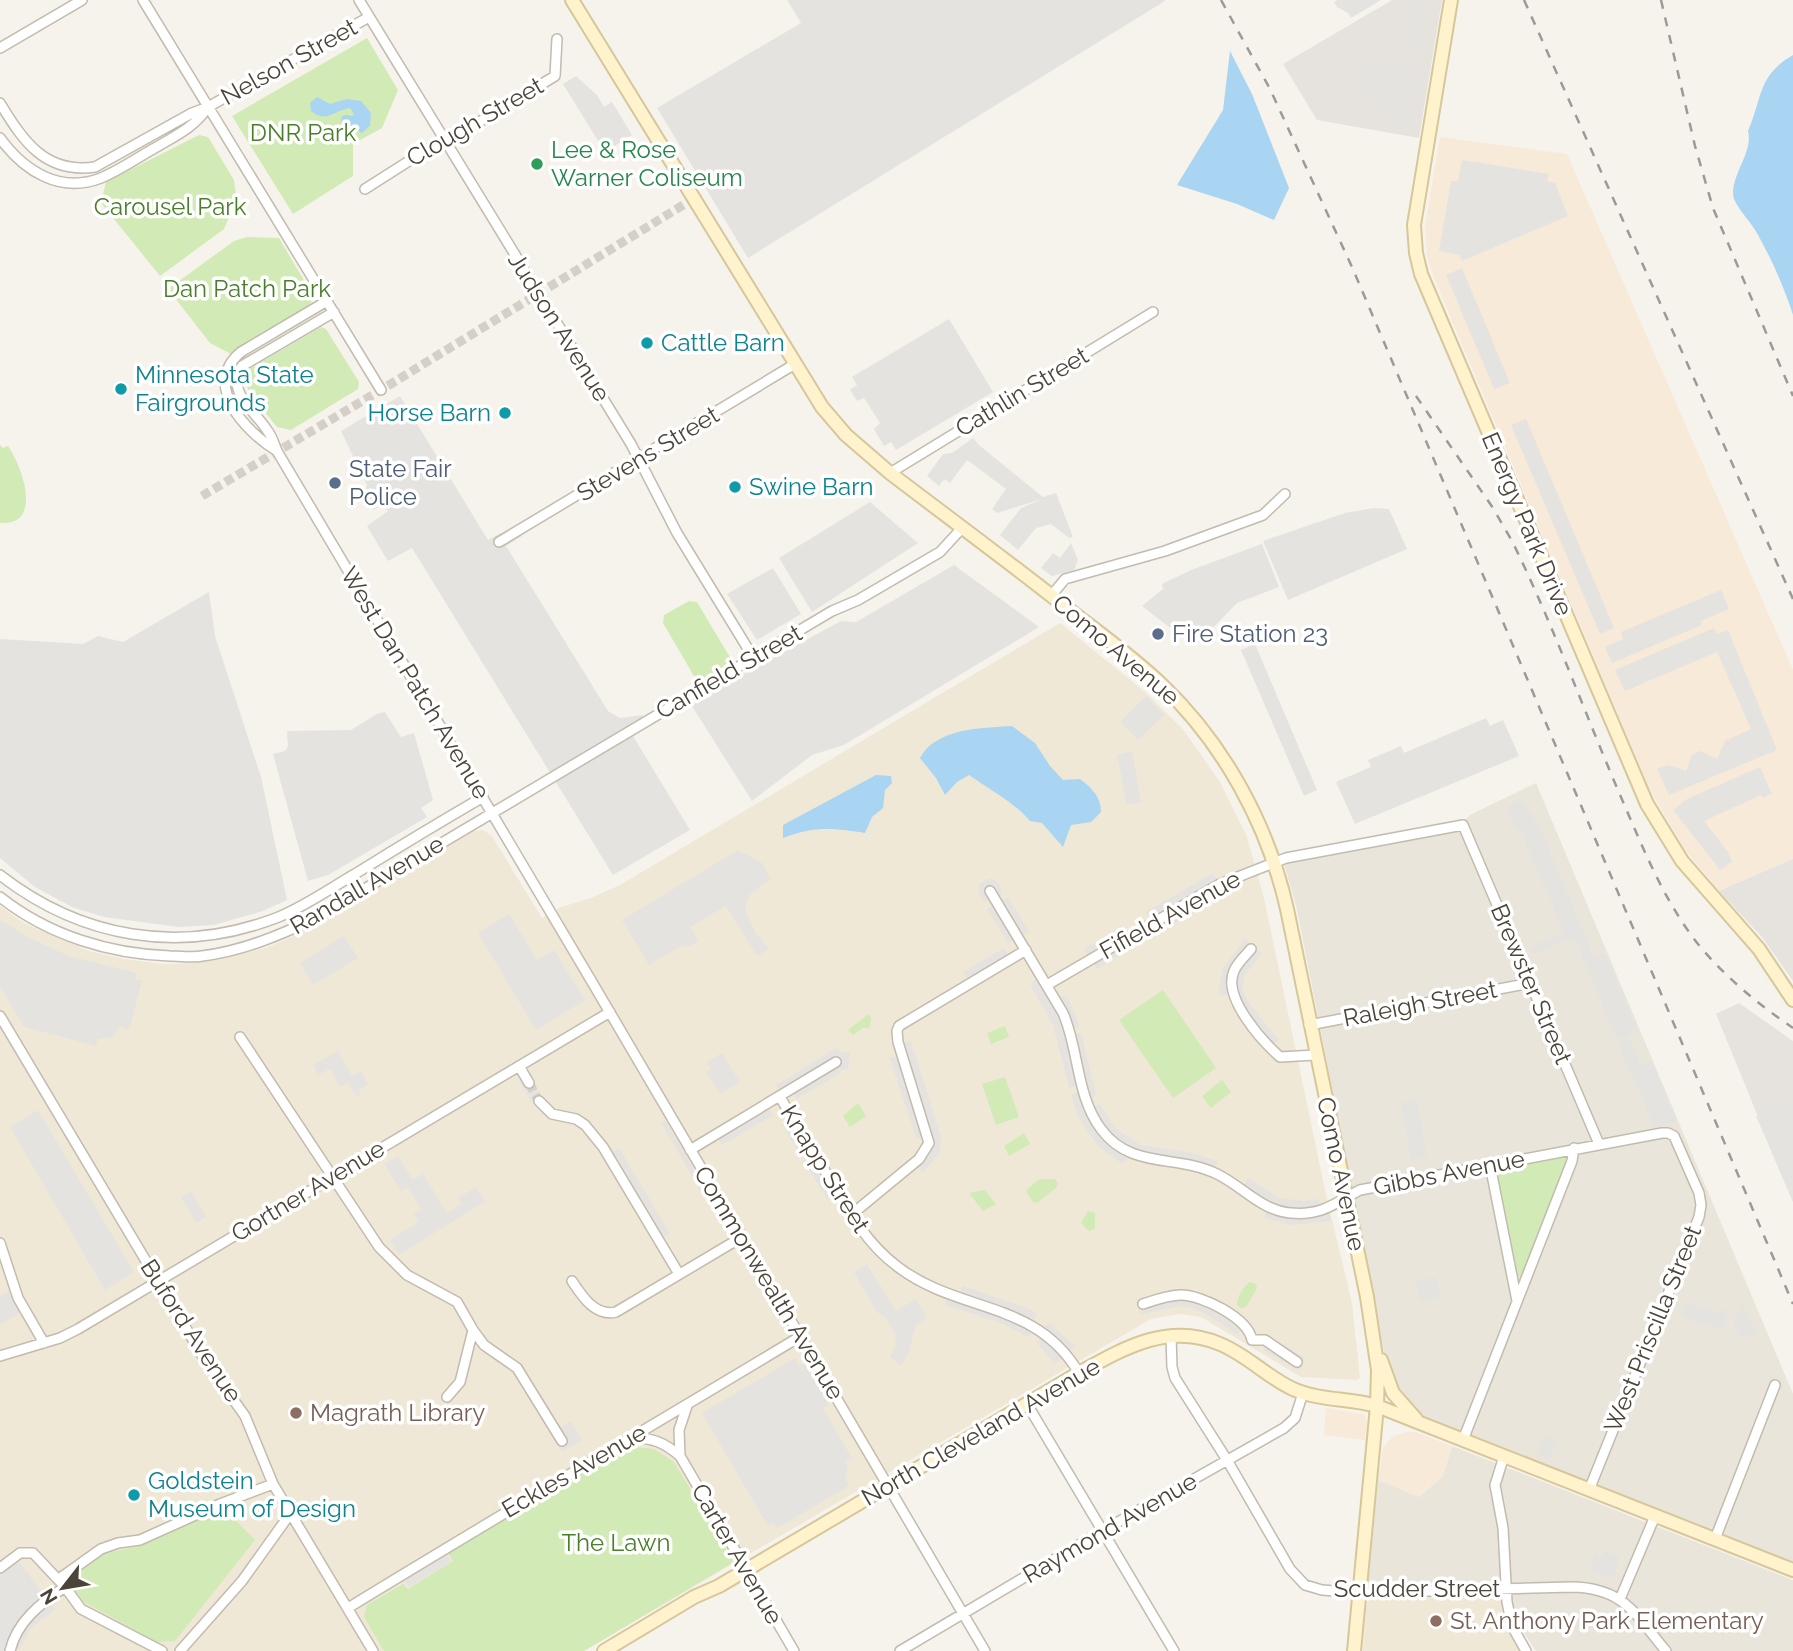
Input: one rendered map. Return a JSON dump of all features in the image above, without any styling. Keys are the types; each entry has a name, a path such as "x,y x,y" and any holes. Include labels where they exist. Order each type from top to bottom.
{"main road":[{"name":"Como Avenue","path":"572,0 832,420 890,473 1147,671 1186,710 1236,779 1257,820 1274,863 1287,909 1378,1370 1354,1651"},
{"name":"Energy Park Drive","path":"1451,0 1414,225 1416,253 1422,274 1647,804 1682,861 1759,949 1793,1000"},
{"name":"North Cleveland Avenue","path":"604,1651 1079,1373 1139,1342 1171,1336 1192,1337 1219,1344 1303,1393 1377,1406"},
{"path":"1375,1345 1393,1393 1421,1424"},
{"path":"1377,1406 1793,1570"}],"street":[{"path":"0,48 82,0"},
{"path":"143,0 382,390"},
{"name":"Judson Avenue","path":"359,0 526,275 547,304 639,459 677,533 753,657"},
{"name":"Nelson Street","path":"0,103 20,135 48,160 70,168 95,167 369,18"},
{"name":"Clough Street","path":"365,189 555,76 557,39"},
{"name":"Nelson Street","path":"0,138 16,158 40,176 63,183 86,182 99,179 198,123 208,107"},
{"name":"West Dan Patch Avenue","path":"277,451 258,439 232,406 225,393 224,379 229,364 241,352 327,301"},
{"name":"West Dan Patch Avenue","path":"334,312 247,362 239,371 236,382 239,394 269,432 277,451 552,916"},
{"name":"Cathlin Street","path":"890,473 1153,312"},
{"name":"Stevens Street","path":"499,542 795,364"},
{"path":"1051,596 1065,579 1165,551 1263,515 1285,494"},
{"name":"Canfield Street","path":"492,812 832,611 858,600 940,552 962,528"},
{"name":"Randall Avenue","path":"0,874 43,904 70,917 101,927 161,938 219,934 248,928 299,908 483,797"},
{"name":"Randall Avenue","path":"0,897 32,919 94,945 128,953 199,957 239,949 285,933 314,919 492,812"},
{"name":"Fifield Avenue","path":"1047,985 1220,884 1286,858 1463,825"},
{"name":"Brewster Street","path":"1463,825 1599,1143"},
{"name":"Gibbs Avenue","path":"990,891 1059,1006 1070,1030 1090,1110 1100,1129 1116,1145 1145,1159 1209,1170 1263,1204 1282,1212 1331,1209 1360,1190 1599,1143 1668,1133"},
{"name":"Commonwealth Avenue","path":"552,916 985,1651"},
{"path":"219,934 222,953"},
{"path":"1251,949 1236,967 1232,977 1232,991 1237,1004 1280,1057 1315,1055"},
{"path":"851,1215 919,1159 929,1143 897,1037 898,1028 1026,950"},
{"name":"Raleigh Street","path":"1309,1025 1531,983"},
{"name":"Gortner Avenue","path":"0,1356 44,1343 78,1329 610,1012"},
{"name":"Buford Avenue","path":"0,1016 205,1360 245,1416 273,1484 373,1651"},
{"path":"240,1037 387,1258 407,1275 457,1302 484,1345 517,1368 562,1441"},
{"path":"690,1150 836,1062"},
{"path":"519,1066 529,1083"},
{"name":"Knapp Street","path":"780,1097 851,1215 874,1245 907,1274 946,1294 1026,1321 1054,1341 1079,1373"},
{"path":"540,1101 552,1114 576,1119 586,1125 603,1147 679,1274"},
{"name":"West Priscilla Street","path":"1589,1490 1699,1217 1699,1193 1677,1141 1668,1133"},
{"path":"1463,1440 1572,1161 1574,1148"},
{"path":"1490,1166 1517,1303"},
{"path":"572,1281 590,1305 610,1313 742,1237"},
{"path":"0,1243 18,1298 44,1343"},
{"path":"1143,1304 1171,1296 1196,1298 1237,1319 1248,1328 1252,1340 1247,1360"},
{"path":"447,1397 460,1382 473,1330"},
{"name":"Eckles Avenue","path":"348,1608 801,1336"},
{"name":"Scudder Street","path":"1171,1336 1175,1378 1298,1580 1314,1588 1360,1592 1588,1587 1609,1592 1620,1599 1666,1651"},
{"path":"1252,1340 1265,1340 1297,1362"},
{"path":"1715,1539 1775,1385"},
{"name":"Raymond Avenue","path":"900,1651 1104,1530 1289,1426 1303,1393"},
{"path":"1027,1404 1174,1651"},
{"name":"Carter Avenue","path":"680,1456 679,1430 688,1405"},
{"name":"Carter Avenue","path":"629,1438 651,1439 666,1444 680,1456 794,1651"},
{"path":"1504,1456 1494,1485 1503,1528 1506,1589 1512,1626 1526,1651"},
{"path":"10,1651 22,1623 62,1583 102,1549 118,1543 140,1540 220,1504 273,1484"},
{"path":"180,1651 242,1581 290,1514"},
{"path":"1620,1599 1655,1516"},
{"path":"0,1568 20,1553 33,1553 62,1583 81,1609 162,1651"}],"shaded area":[{"path":"787,0 1165,1 748,258 657,108 801,23"},
{"path":"1381,0 1351,18 1337,7 1334,2"},
{"path":"1392,0 1442,0 1419,138 1317,120 1283,64"},
{"path":"1413,0 1426,6 1419,54 1407,41"},
{"path":"1402,57 1415,78 1409,122 1395,131 1363,75 1380,65 1383,69"},
{"path":"576,76 597,95 604,107 612,102 632,135 605,152 563,84"},
{"path":"1440,137 1567,154 1793,670 1793,859 1719,891 1683,847 1648,786 1434,278 1427,256 1425,226"},
{"path":"1462,160 1549,174 1547,181 1555,183 1568,216 1462,261 1459,255 1439,251 1451,181 1458,181"},
{"path":"1462,268 1510,383 1494,389 1446,275"},
{"path":"949,319 993,392 896,450 891,442 884,446 874,429 880,423 864,398 857,401 850,390 857,385 852,377"},
{"path":"400,396 488,540 516,525 522,536 506,546 608,711 620,718 642,715 649,726 633,736 690,830 613,875 412,548 388,561 367,526 388,511 383,505 373,510 364,494 367,485 341,431"},
{"path":"1526,419 1614,628 1600,634 1511,425"},
{"path":"973,438 1043,497 1056,493 1073,537 1069,538 1051,524 1036,528 1018,550 1000,535 1021,508 1042,499 997,513 992,509 1006,489 967,460 950,483 944,479 939,486 927,476 943,454 952,453"},
{"path":"870,502 918,543 812,612 779,558"},
{"path":"1374,508 1389,509 1407,549 1288,600 1263,541 1345,513"},
{"path":"1071,543 1078,560 1074,570 1052,576 1041,568 1053,553 1060,558"},
{"path":"1262,544 1279,587 1237,603 1202,639 1189,629 1182,637 1142,606 1163,589 1162,584 1191,570"},
{"path":"954,565 1039,627 844,745 812,755 752,801 690,703 841,621 856,622"},
{"path":"773,568 801,614 757,640 727,594"},
{"path":"1721,590 1729,609 1701,621 1702,625 1612,663 1605,647 1623,639 1621,632"},
{"path":"209,592 215,636 261,777 287,900 263,911 214,925 179,927 104,917 72,907 35,887 0,858 0,639 83,644 98,636 123,642"},
{"path":"1060,623 1144,691 1182,728 1220,782 1247,837 1264,898 1325,1190 1352,1303 1360,1378 1301,1377 1201,1317 1179,1314 1151,1319 584,1651 0,1651 0,906 24,923 89,951 164,964 197,963 266,948 300,933 474,831 483,830 492,836 542,918 561,907 620,885"},
{"path":"1714,628 1717,634 1728,630 1777,750 1669,795 1657,769 1668,765 1686,771 1692,755 1700,751 1717,759 1725,741 1751,729 1717,652 1625,691 1615,670"},
{"path":"1255,644 1317,790 1304,796 1241,650"},
{"path":"1146,696 1164,715 1138,740 1120,722"},
{"path":"385,712 401,737 414,733 433,800 421,808 427,817 328,875 308,881 273,754 285,751 288,746 287,731 351,730"},
{"path":"1486,718 1490,726 1503,720 1519,756 1355,824 1336,782 1371,767 1368,760 1401,746 1404,753"},
{"path":"1132,751 1141,802 1127,805 1117,755"},
{"path":"1760,767 1772,794 1763,798 1761,795 1704,821 1728,852 1732,862 1720,870 1673,810 1687,799"},
{"path":"1536,783 1793,1394 1793,1562 1421,1416 1403,1401 1388,1372 1296,905 1284,864 1455,831 1470,815"},
{"path":"1521,798 1540,828 1594,957 1605,953 1638,1031 1617,1040 1574,937 1531,955 1528,948 1564,932 1522,835 1505,809"},
{"path":"738,850 762,863 771,879 749,895 745,909 755,932 769,949 757,956 726,906 690,927 698,941 686,948 683,945 649,965 622,920"},
{"path":"1793,859 1793,981 1762,937 1719,891"},
{"path":"1213,873 1222,888 1200,900 1203,907 1158,933 1146,912"},
{"path":"988,879 999,883 1002,889 1000,898 1002,900 1008,897 1029,931 1008,943 987,909 993,905 992,902 983,900 979,894 979,884"},
{"path":"509,914 537,960 554,950 585,1000 536,1030 478,933"},
{"path":"0,920 69,956 137,973 135,980 142,981 129,1030 121,1027 112,1037 98,1039 96,1046 24,1027 0,986"},
{"path":"1121,926 1134,947 1097,969 1084,949"},
{"path":"344,936 358,958 313,985 300,963"},
{"path":"1245,939 1262,954 1245,974 1242,989 1248,1002 1279,1040 1267,1049 1233,1007 1228,994 1221,996 1219,991 1222,969"},
{"path":"1004,948 1013,963 972,987 963,972"},
{"path":"1045,974 1059,998 1066,995 1077,1018 1079,1026 1073,1029 1075,1034 1081,1033 1095,1091 1095,1096 1089,1098 1092,1107 1100,1104 1114,1127 1141,1145 1192,1153 1218,1161 1211,1177 1195,1171 1151,1165 1128,1158 1122,1164 1097,1145 1078,1117 1071,1094 1077,1092 1076,1086 1069,1088 1053,1025 1030,984"},
{"path":"1739,1003 1793,1041 1793,1202 1716,1014"},
{"path":"1629,1038 1641,1066 1652,1062 1677,1121 1655,1128 1617,1042"},
{"path":"911,1041 941,1137 940,1152 923,1173 912,1160 921,1151 924,1139 916,1138 890,1058 897,1056 894,1046"},
{"path":"838,1047 841,1052 850,1053 848,1070 840,1069 841,1073 797,1099 794,1094 786,1100 776,1085"},
{"path":"338,1051 352,1076 361,1071 368,1085 359,1090 361,1094 356,1096 348,1082 340,1087 330,1069 318,1075 313,1065"},
{"path":"722,1053 740,1082 720,1094 706,1072 711,1069 707,1062"},
{"path":"529,1075 542,1097 532,1103 519,1081"},
{"path":"1417,1099 1427,1157 1411,1160 1401,1103"},
{"path":"764,1100 773,1115 722,1145 714,1130"},
{"path":"1793,1108 1793,1202 1756,1116"},
{"path":"38,1110 134,1272 105,1290 10,1127"},
{"path":"797,1115 842,1189 827,1199 782,1124"},
{"path":"665,1120 703,1184 702,1193 661,1123"},
{"path":"619,1148 670,1234 663,1238 612,1152"},
{"path":"398,1156 413,1180 423,1174 447,1213 462,1204 458,1198 476,1187 485,1201 399,1255 390,1240 419,1222 414,1214 421,1209 408,1188 401,1191 384,1164"},
{"path":"1248,1178 1279,1198 1303,1201 1318,1199 1320,1205 1327,1204 1331,1221 1291,1225 1264,1218 1267,1211 1238,1193"},
{"path":"191,1191 206,1217 196,1223 181,1197"},
{"path":"867,1264 896,1311 916,1299 927,1318 916,1325 909,1353 901,1366 890,1357 896,1345 895,1334 886,1318 877,1312 854,1272"},
{"path":"1436,1276 1440,1297 1421,1302 1416,1281"},
{"path":"963,1286 1027,1308 1037,1314 1033,1321 1044,1328 1049,1323 1075,1346 1055,1364 1037,1343 1040,1339 1033,1332 1028,1337 1004,1324 945,1305 950,1290 960,1293"},
{"path":"1176,1289 1204,1296 1248,1324 1237,1335 1210,1316 1179,1306 1141,1315 1135,1300"},
{"path":"8,1291 21,1312 0,1325 0,1296"},
{"path":"1686,1301 1718,1314 1721,1309 1729,1312 1721,1331 1681,1315"},
{"path":"1743,1303 1756,1333 1741,1339 1733,1325"},
{"path":"1271,1337 1305,1358 1298,1370 1263,1350"},
{"path":"795,1358 799,1366 804,1363 829,1405 823,1408 852,1458 845,1462 848,1467 845,1479 849,1486 777,1528 774,1523 768,1526 702,1413"},
{"path":"1326,1408 1363,1414 1367,1420 1365,1440 1324,1435"},
{"path":"571,1421 582,1440 562,1452 551,1433"},
{"path":"1405,1432 1415,1432 1452,1446 1443,1476 1419,1497 1378,1480 1383,1448 1392,1437"},
{"path":"1544,1436 1557,1441 1550,1459 1536,1454"},
{"path":"1452,1446 1793,1580 1793,1651 1536,1651 1513,1612 1511,1582 1368,1585 1378,1480 1419,1497 1443,1476"},
{"path":"441,1546 451,1562 409,1587 400,1571"},
{"path":"1604,1551 1620,1556 1613,1578 1590,1571 1595,1554 1602,1556"},
{"path":"18,1560 55,1610 32,1627 20,1649 9,1647 7,1651 0,1651 0,1576"},
{"name":"St. Anthony Park Elementary","path":"1495,1595 1501,1600 1508,1627 1521,1651 1363,1651 1366,1608 1372,1598"}],"green space":[{"name":"DNR Park","path":"367,38 398,90 382,128 353,144 353,176 293,214 232,116"},
{"name":"Carousel Park","path":"199,135 208,137 234,180 236,194 231,213 224,229 160,276 101,203 106,182"},
{"name":"Dan Patch Park","path":"247,237 279,238 312,294 312,301 308,307 231,354 210,343 168,289 234,241"},
{"path":"321,327 326,329 359,382 358,389 291,430 277,427 248,391 246,371"},
{"path":"0,445 3,448 8,446 19,467 26,493 26,505 22,515 14,521 0,523"},
{"path":"689,601 697,602 731,659 727,665 702,679 694,676 663,623 664,615"},
{"path":"1163,990 1216,1068 1173,1098 1119,1020"},
{"path":"869,1014 871,1017 868,1028 863,1028 853,1035 848,1030"},
{"path":"1005,1026 1009,1037 991,1044 987,1033"},
{"path":"1005,1077 1019,1117 996,1125 982,1084"},
{"path":"1222,1080 1231,1092 1211,1108 1202,1096"},
{"path":"858,1103 866,1116 850,1127 843,1116"},
{"path":"1024,1133 1030,1144 1009,1156 1004,1146"},
{"path":"1566,1157 1567,1164 1521,1278 1518,1275 1497,1175 1502,1169"},
{"path":"1040,1179 1055,1179 1058,1184 1037,1203 1033,1202 1027,1189"},
{"path":"985,1190 996,1204 983,1211 969,1193"},
{"path":"1088,1211 1095,1213 1095,1229 1089,1231 1081,1223"},
{"path":"1250,1282 1256,1284 1257,1288 1246,1307 1241,1308 1237,1305 1238,1299"},
{"name":"The Lawn","path":"632,1447 654,1449 674,1462 734,1562 584,1651 384,1651 364,1617 367,1605 403,1584 408,1589 453,1561 448,1553 615,1454"},
{"path":"225,1509 255,1540 175,1641 157,1642 84,1602 67,1580 103,1554 135,1547"}],"water":[{"path":"1230,51 1252,94 1289,188 1274,220 1237,204 1177,185 1223,110"},
{"path":"1793,55 1793,315 1773,264 1755,230 1736,204 1733,191 1748,148 1748,131 1763,88 1773,71"},
{"path":"317,97 330,104 347,99 361,101 371,113 370,126 362,133 341,123 342,116 354,114 350,108 326,116 316,115 311,111 310,103"},
{"path":"1012,726 1035,743 1063,780 1080,779 1098,797 1101,812 1091,822 1071,825 1063,847 1042,823 1030,821 1009,802 969,775 957,782 945,795 920,758 927,748 948,735 973,729"},
{"path":"876,775 891,776 892,783 885,790 883,808 872,817 865,833 823,829 783,838 783,825"}],"tunnel":[{"path":"202,496 693,199"},
{"path":"529,1083 539,1101"}],"railway":[{"path":"1221,0 1270,89 1352,267 1793,1304"},
{"path":"1524,0 1793,599"},
{"path":"1661,0 1695,146 1713,208 1793,396"},
{"path":"1416,396 1493,508 1512,541 1640,841 1675,911 1719,968 1755,1000 1793,1028"}],"place":[{"name":"Lee & Rose Warner Coliseum","path":"537,164"},
{"name":"Cattle Barn","path":"647,343"},
{"name":"Minnesota State Fairgrounds","path":"121,389"},
{"name":"Horse Barn","path":"505,413"},
{"name":"State Fair Police","path":"335,483"},
{"name":"Swine Barn","path":"735,487"},
{"name":"Fire Station 23","path":"1158,634"},
{"name":"Magrath Library","path":"296,1413"},
{"name":"Goldstein Museum of Design","path":"134,1495"},
{"name":"St. Anthony Park Elementary","path":"1436,1621"}]}
